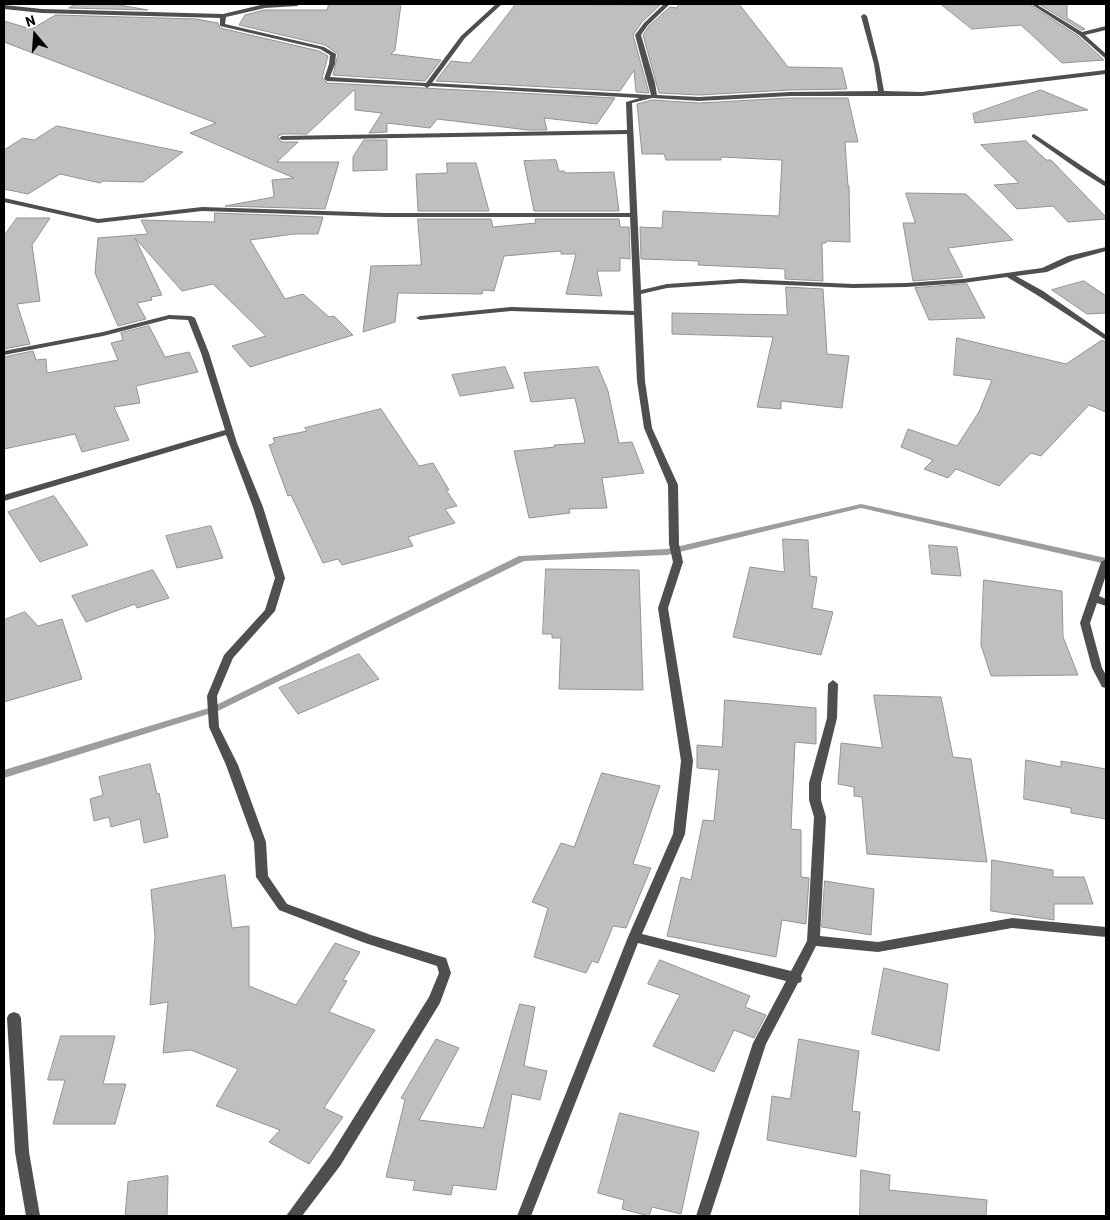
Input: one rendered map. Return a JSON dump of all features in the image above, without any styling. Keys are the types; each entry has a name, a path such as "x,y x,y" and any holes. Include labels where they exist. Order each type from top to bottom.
{"street":[{"path":"4,8 71,12 223,16 264,6 298,4"},
{"path":"427,86 462,37 499,4"},
{"path":"654,96 638,34 667,4"},
{"path":"1033,4 1081,34 1106,57"},
{"path":"223,16 222,25 322,48 333,54 327,79 427,86 699,99 790,94 881,92 922,94 1106,72"},
{"path":"864,16 871,50 880,76 881,92"},
{"path":"1081,34 1106,28"},
{"path":"524,1216 634,937 679,834 688,761 663,608 678,562 674,544 673,486 648,428 641,381 630,102 654,96"},
{"path":"282,138 389,135 528,136 630,132"},
{"path":"1034,136 1106,185"},
{"path":"4,200 98,221 202,209 385,215 634,215"},
{"path":"637,293 667,286 741,281 853,286 906,285 1010,276 1044,270 1071,258 1106,249"},
{"path":"1010,276 1040,293 1106,338"},
{"path":"420,318 511,309 638,313"},
{"path":"4,353 103,334 169,317 191,318 205,353 229,431 258,506 280,578 270,611 228,657 212,696 214,727 232,765 260,842 262,877 283,907 369,939 442,962 445,973 435,999 335,1161 293,1216"},
{"path":"4,498 229,431"},
{"path":"1105,565 1085,623 1097,668 1106,684"},
{"path":"1093,597 1106,603"},
{"path":"703,1216 760,1043 796,978 813,941 820,817 815,800 815,783 832,718 833,684"},
{"path":"813,941 878,947 1012,923 1106,932"},
{"path":"634,937 796,978"},
{"path":"14,1018 22,1152 33,1216"}],"building":[{"path":"76,4 114,4 148,10 69,8"},
{"path":"329,4 401,4 395,50 391,54 441,60 425,81 333,75 338,54 325,45 239,25 245,15 264,10 327,10"},
{"path":"516,4 660,5 642,22 633,35 649,93 636,92 634,70 620,91 436,81 451,61 470,63"},
{"path":"679,4 739,4 788,67 842,68 847,89 699,95 659,93 643,35 649,26 670,7 677,8"},
{"path":"941,4 1029,4 1078,36 1104,60 1062,63 1021,25 972,29"},
{"path":"1039,4 1067,4 1067,18 1085,29 1082,30"},
{"path":"56,15 196,19 218,23 220,28 319,51 328,56 322,78 327,83 615,98 597,124 544,118 547,130 528,130 437,119 430,128 387,123 387,132 369,133 382,113 355,110 355,89 307,134 282,134 277,137 282,142 298,142 277,162 339,162 325,209 225,206 274,197 272,180 294,178 190,133 216,123 4,42 4,21 31,29"},
{"path":"1041,90 1088,110 975,123 973,114"},
{"path":"790,98 848,98 858,142 845,142 849,186 850,242 826,241 826,243 822,243 823,281 785,279 785,269 698,265 699,261 641,259 640,227 662,228 663,211 779,216 782,160 721,157 721,160 666,160 664,154 642,154 637,104 652,100 699,103"},
{"path":"57,126 183,152 143,182 103,181 100,183 60,174 28,194 4,189 4,150 23,138 34,140"},
{"path":"364,140 387,140 387,170 353,171 353,157"},
{"path":"1026,141 1046,160 1051,160 1106,219 1068,222 1053,206 1017,209 994,185 1019,183 981,145"},
{"path":"556,160 559,171 564,171 565,173 614,172 619,211 534,211 524,161"},
{"path":"447,163 476,163 489,211 418,211 416,174 447,173"},
{"path":"906,193 966,194 1013,240 948,248 963,277 913,281 903,223 915,223"},
{"path":"215,213 323,217 318,234 294,234 250,240 285,299 303,294 329,317 334,316 353,335 250,367 232,346 266,336 213,284 182,291 135,238 162,295 151,297 152,300 137,303 146,319 118,326 95,273 98,238 148,234 141,220 214,222"},
{"path":"17,218 50,218 32,245 40,301 17,304 30,344 4,349 4,236"},
{"path":"418,219 491,219 493,227 536,223 535,219 619,219 620,227 629,227 630,259 620,258 620,271 597,271 602,296 566,294 576,254 561,254 561,251 504,256 494,291 483,290 482,294 398,293 395,322 363,332 371,266 421,265"},
{"path":"1084,281 1106,296 1106,313 1087,314 1052,290"},
{"path":"967,284 985,318 929,320 915,288"},
{"path":"786,287 823,289 827,354 849,356 842,408 781,401 781,409 757,407 773,337 672,334 672,313 787,315"},
{"path":"149,326 165,357 189,352 198,372 136,386 140,403 114,407 129,440 82,452 75,434 4,449 4,357 33,351 36,360 46,359 47,373 118,360 111,343 123,340 121,333"},
{"path":"957,338 1066,364 1102,340 1106,342 1106,412 1089,405 1041,456 1031,453 999,486 956,469 948,478 924,469 933,460 901,447 908,429 957,446 979,412 992,380 954,375"},
{"path":"505,367 514,388 460,396 452,375"},
{"path":"598,367 608,391 619,443 632,442 644,473 602,478 607,508 569,509 570,513 529,518 514,451 585,443 575,398 531,402 524,373"},
{"path":"381,409 419,466 433,463 449,490 446,490 457,506 445,509 455,523 408,537 413,546 342,565 338,559 323,563 291,495 288,496 269,445 275,443 273,438 307,431 305,428"},
{"path":"54,496 88,545 40,562 8,512"},
{"path":"211,526 223,558 177,568 166,536"},
{"path":"783,539 808,540 810,576 817,577 812,608 833,612 821,655 733,637 750,567 784,572"},
{"path":"929,545 957,547 961,576 932,574"},
{"path":"546,569 639,570 643,690 559,689 561,638 552,638 552,634 543,634"},
{"path":"153,570 169,598 137,608 135,604 86,622 72,596"},
{"path":"984,580 1062,591 1063,637 1078,675 991,676 981,645"},
{"path":"25,612 38,626 62,619 82,679 4,702 4,620"},
{"path":"359,654 379,679 298,714 279,688"},
{"path":"874,695 941,697 953,757 971,759 987,862 867,854 862,797 854,796 854,787 838,784 841,743 882,748"},
{"path":"725,700 816,708 816,744 795,742 791,829 801,830 801,877 809,878 806,924 782,920 776,957 667,936 681,877 691,880 703,820 714,821 719,770 697,768 697,745 722,747"},
{"path":"1026,760 1061,767 1061,761 1106,769 1106,819 1071,813 1071,808 1024,799"},
{"path":"150,764 157,794 159,793 168,837 144,843 140,819 111,827 109,817 94,821 90,799 103,795 99,777"},
{"path":"602,773 660,786 633,864 651,868 626,928 613,926 598,963 592,961 586,973 534,957 548,908 532,902 561,843 574,847"},
{"path":"992,860 1053,870 1053,877 1084,877 1093,904 1054,904 1054,920 991,911"},
{"path":"225,875 232,928 249,926 249,986 296,1005 335,943 360,952 343,980 347,981 329,1012 375,1030 324,1108 343,1117 309,1164 269,1142 280,1130 216,1106 238,1069 191,1050 163,1053 168,1002 150,1005 155,936 151,890"},
{"path":"825,881 874,889 871,935 822,927"},
{"path":"660,960 750,996 745,1007 766,1015 754,1038 734,1030 714,1072 653,1046 680,995 648,984"},
{"path":"884,968 948,984 939,1051 872,1034"},
{"path":"520,1004 535,1007 524,1066 547,1071 540,1100 512,1094 496,1190 453,1185 451,1195 413,1190 415,1181 386,1177 405,1100 401,1098 436,1039 459,1048 419,1120 483,1128"},
{"path":"61,1036 115,1036 103,1084 126,1084 115,1124 53,1124 65,1080 48,1080"},
{"path":"799,1039 859,1051 852,1111 860,1112 856,1157 767,1140 772,1096 790,1099"},
{"path":"620,1113 699,1132 681,1214 652,1207 649,1216 622,1209 624,1200 598,1193"},
{"path":"861,1170 890,1175 889,1190 987,1200 986,1216 860,1216"},
{"path":"168,1176 167,1216 125,1216 128,1182"}],"waterway":[{"path":"4,774 215,709 522,558 667,552 861,506 1106,561"}]}
